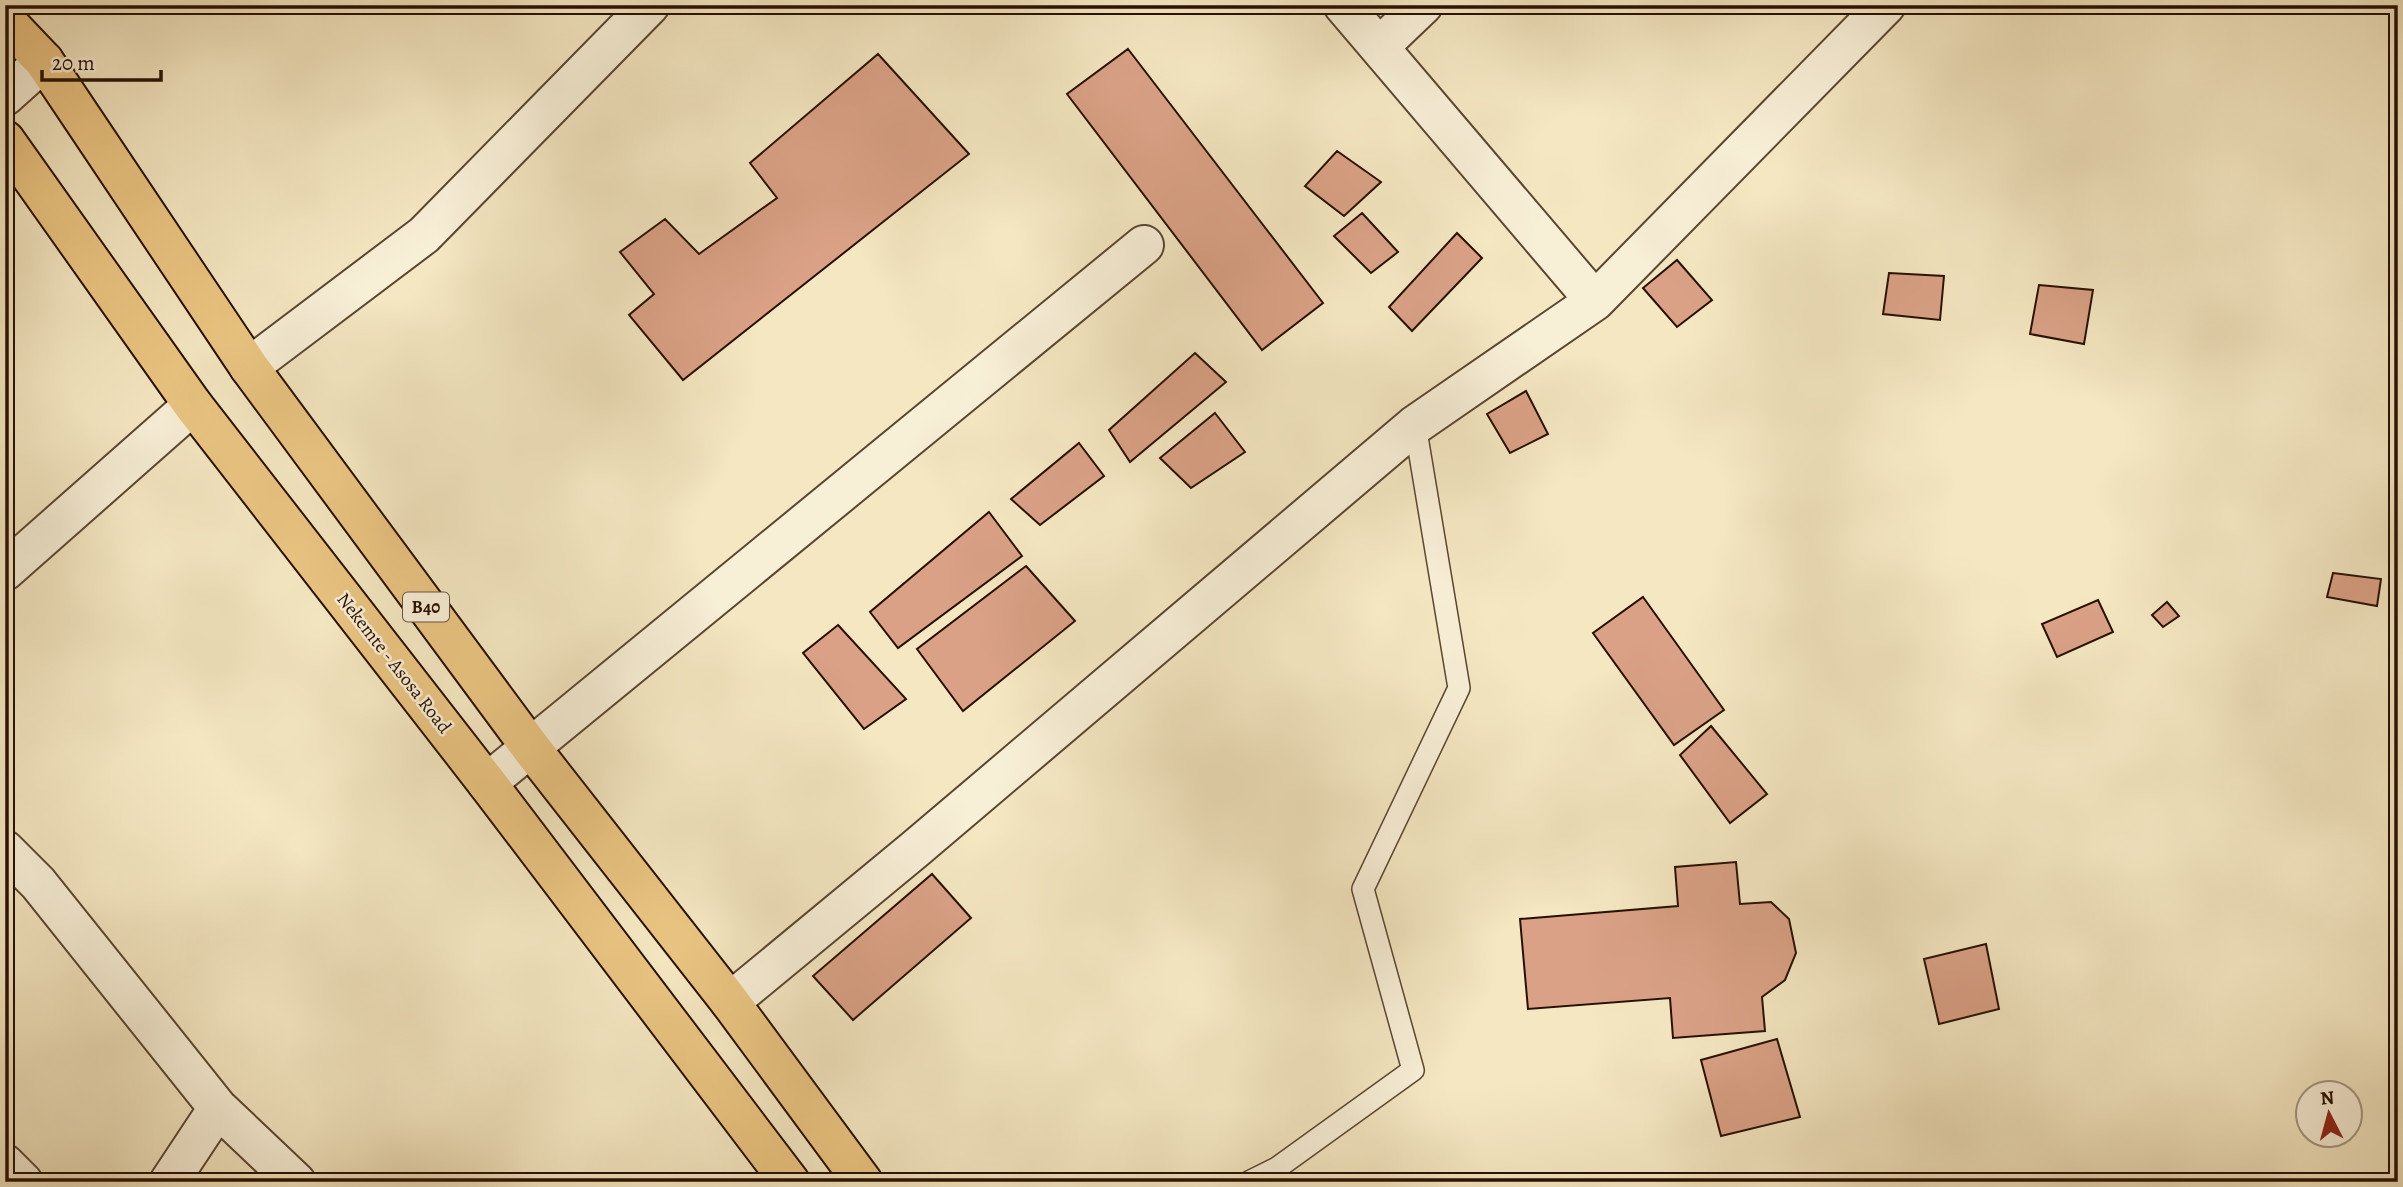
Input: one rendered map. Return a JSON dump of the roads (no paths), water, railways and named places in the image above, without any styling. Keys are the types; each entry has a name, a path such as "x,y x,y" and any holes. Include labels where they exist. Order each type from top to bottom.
{"highway":[{"name":"B40","path":"5,20 44,61 249,367 531,748 730,1002 863,1182"},
{"name":"Nekemte - Asosa Road","path":"5,140 193,405 487,783 790,1182"}],"street":[{"path":"249,367 424,235 650,5"},
{"path":"1343,5 1595,302"},
{"path":"1380,47 1423,5"},
{"path":"730,1002 914,850 1415,425 1595,302 1886,5"},
{"path":"5,96 44,61"},
{"path":"487,783 1143,245"},
{"path":"5,571 193,405"},
{"path":"5,849 37,883 218,1108 296,1182"},
{"path":"169,1182 218,1108"},
{"path":"5,1164 23,1182"}],"lane":[{"path":"1249,1182 1277,1168 1413,1070 1363,889 1459,688 1415,425"}]}
